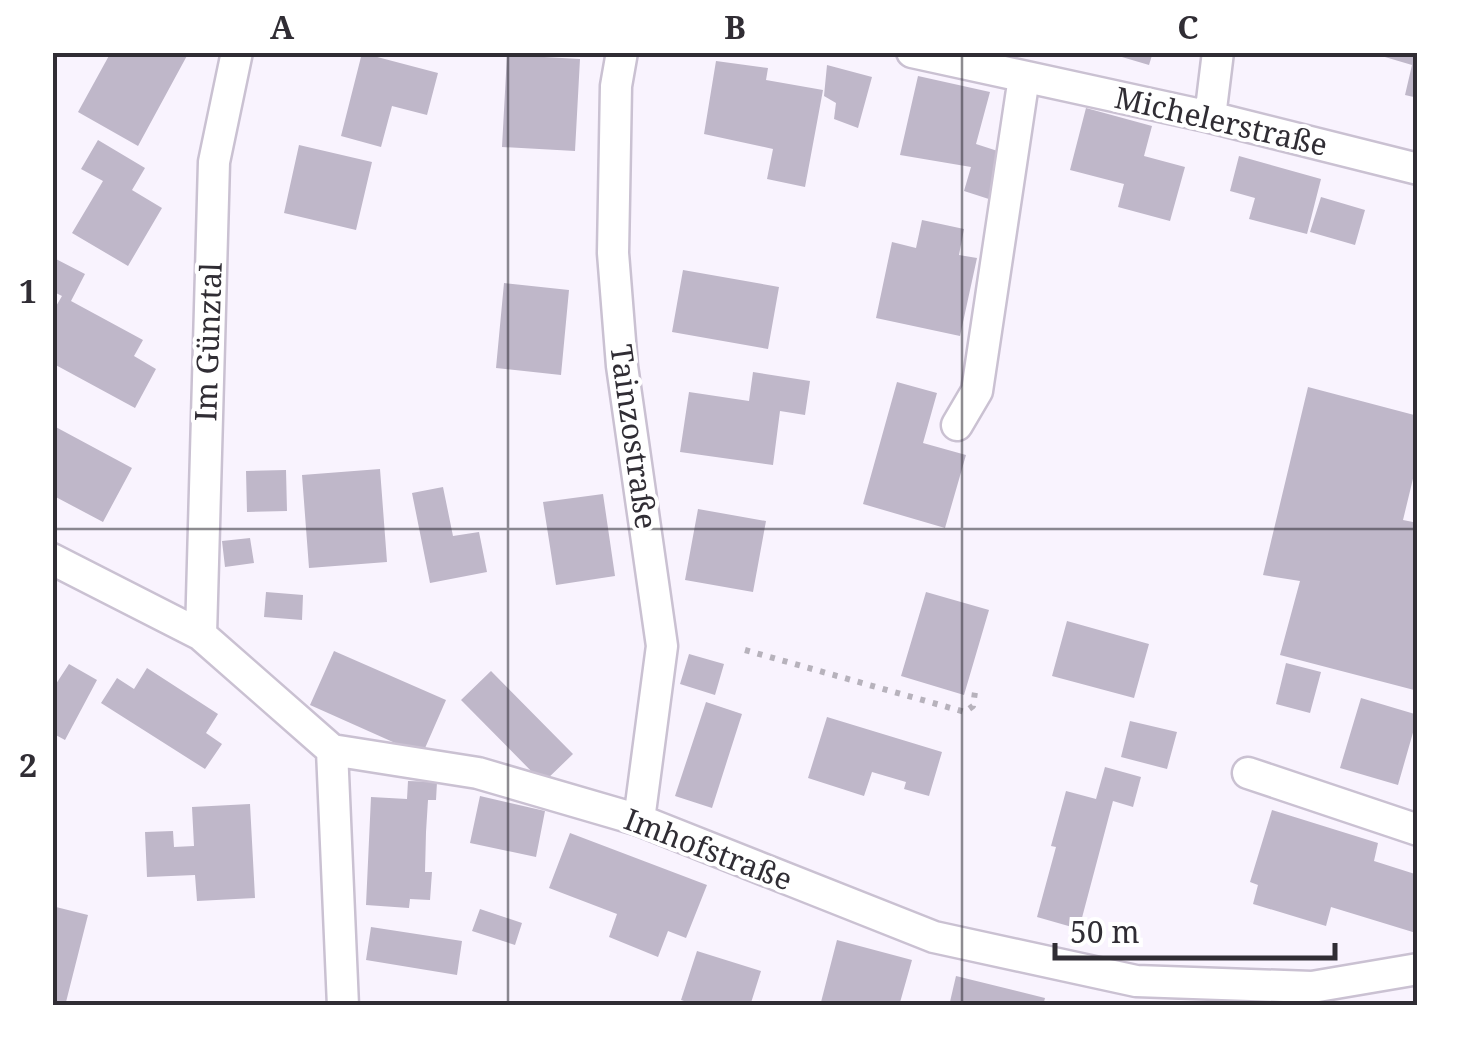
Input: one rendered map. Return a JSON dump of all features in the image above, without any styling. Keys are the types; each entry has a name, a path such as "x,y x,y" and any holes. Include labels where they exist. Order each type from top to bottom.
{"street":[{"name":"Im Günztal","path":"201,635 214,162 238,52"},
{"name":"Tainzostraße","path":"622,52 616,86 613,253 622,366 662,646 638,820"},
{"name":"Michelerstraße","path":"912,52 1210,117 1418,169"},
{"path":"1210,117 1218,52"},
{"path":"957,426 978,390 1024,77"},
{"path":"52,559 201,635 332,750 343,1006"},
{"name":"Imhofstraße","path":"332,750 478,772 638,820 934,937 1136,982 1312,987 1418,969"},
{"path":"1248,773 1418,830"}],"path":[{"path":"745,650 965,712 973,706 976,685"}],"building":[{"path":"111,52 130,52 137,57 140,52 189,52 138,146 78,112"},
{"path":"1105,52 1153,52 1149,65"},
{"path":"1368,52 1418,52 1418,98 1405,95 1412,65"},
{"path":"362,53 438,73 427,115 392,106 381,147 341,136"},
{"path":"507,55 580,59 575,151 502,147"},
{"path":"716,61 768,68 766,80 823,90 805,187 767,179 773,149 704,134"},
{"path":"827,65 872,77 858,128 834,119 836,103 824,96"},
{"path":"918,76 990,92 976,144 1010,155 995,201 964,191 971,167 900,155"},
{"path":"1086,108 1152,126 1144,156 1185,167 1170,221 1118,207 1124,184 1070,170"},
{"path":"98,140 145,168 132,190 162,208 128,266 72,233 103,181 81,169"},
{"path":"299,145 372,162 356,230 284,213"},
{"path":"1239,156 1321,179 1307,234 1249,219 1255,198 1230,191"},
{"path":"1321,197 1365,210 1355,245 1310,232"},
{"path":"922,220 964,229 959,255 977,258 960,336 876,318 892,242 916,248"},
{"path":"52,257 85,274 71,301 143,340 134,356 156,369 135,408 52,363 52,313 62,296 52,291"},
{"path":"683,270 779,287 768,349 672,332"},
{"path":"504,283 569,290 561,375 496,368"},
{"path":"753,372 810,381 805,415 780,411 773,465 680,452 689,392 749,401"},
{"path":"897,382 937,393 923,443 966,455 945,528 863,504"},
{"path":"1308,387 1418,416 1418,458 1403,520 1418,523 1418,691 1280,655 1300,581 1263,575"},
{"path":"52,425 132,468 103,522 52,495"},
{"path":"380,469 387,562 309,568 302,475"},
{"path":"286,470 287,511 247,512 246,471"},
{"path":"443,487 453,536 479,532 487,572 430,583 412,493"},
{"path":"603,494 615,576 556,585 543,502"},
{"path":"698,509 766,521 753,592 685,580"},
{"path":"250,538 254,563 225,567 222,541"},
{"path":"266,592 303,595 302,620 264,617"},
{"path":"926,592 989,610 964,695 901,676"},
{"path":"1067,621 1149,644 1134,698 1052,676"},
{"path":"334,651 446,700 422,755 310,705"},
{"path":"689,654 724,664 715,695 680,684"},
{"path":"1286,663 1321,672 1310,713 1276,704"},
{"path":"69,664 97,680 65,740 52,733 52,690"},
{"path":"147,668 218,714 206,733 222,744 205,769 101,703 117,678 134,689"},
{"path":"491,671 573,754 543,783 461,700"},
{"path":"1361,698 1418,715 1398,785 1340,768"},
{"path":"706,702 742,714 712,808 675,796"},
{"path":"827,717 942,752 929,796 904,789 906,782 872,772 864,796 808,778"},
{"path":"1130,721 1177,732 1167,769 1121,757"},
{"path":"1105,767 1141,777 1133,807 1113,801 1079,929 1037,917 1066,791 1096,799"},
{"path":"408,781 437,782 436,800 428,800 426,832 425,872 432,872 430,900 410,899 409,908 366,905 371,797 407,799"},
{"path":"480,796 545,811 536,857 470,843"},
{"path":"250,804 255,898 197,901 195,875 147,877 145,832 173,831 174,847 194,846 192,807"},
{"path":"1272,810 1378,843 1374,861 1418,875 1416,933 1331,907 1326,926 1253,904 1258,885 1250,882"},
{"path":"570,833 707,885 686,938 668,931 658,957 609,937 617,914 549,888"},
{"path":"52,906 88,915 65,1006 52,1006"},
{"path":"480,909 522,923 515,945 472,931"},
{"path":"371,927 462,941 457,975 366,960"},
{"path":"837,940 912,960 899,1006 820,1006"},
{"path":"697,951 761,971 750,1006 699,1006 681,1000"},
{"path":"956,976 1045,998 1043,1006 949,1006"}]}
